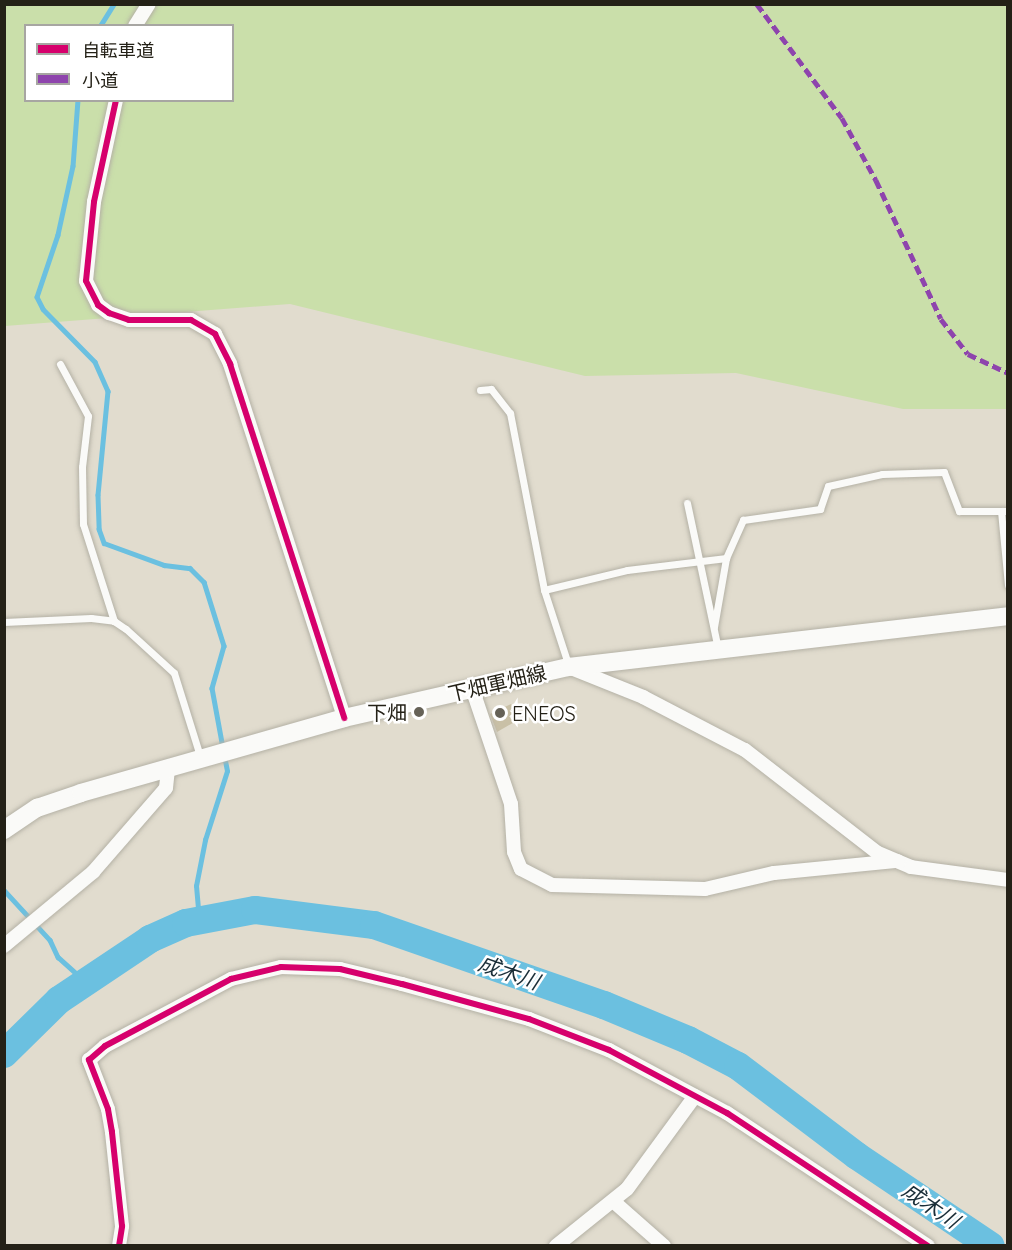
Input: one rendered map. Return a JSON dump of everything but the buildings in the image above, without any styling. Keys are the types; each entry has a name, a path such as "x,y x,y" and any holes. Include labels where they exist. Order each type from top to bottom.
{"main road":[{"name":"下畑軍畑線","path":"4,830 38,808 201,759 344,718 569,667 1008,616"}],"street":[{"path":"136,24 149,4"},
{"path":"116,102 87,241 88,287 98,305 109,314 129,320 191,320 215,334 230,364 344,718"},
{"path":"569,667 643,697 745,750 878,853 911,867 1008,880"},
{"path":"472,688 511,804 514,852 521,869 552,885 705,889 774,873 897,861"},
{"path":"4,946 93,872 165,788 168,769"},
{"path":"119,1245 122,1226 112,1132 108,1110 89,1060 105,1046 231,979 281,967 340,969 402,984 562,1031 634,1062 695,1096 928,1245"},
{"path":"556,1245 613,1201 638,1176 695,1096"},
{"path":"613,1201 664,1245"}],"lane":[{"path":"60,364 88,416 82,467 83,524 114,621 174,674 201,759"},
{"path":"480,390 491,390 510,413 544,590 569,667"},
{"path":"714,627 726,558 743,520 820,509 828,486 882,474 944,472 959,511 1004,511 1008,585"},
{"path":"687,503 718,649"},
{"path":"544,590 627,570 726,558"},
{"path":"4,622 91,618 114,621"}],"green space":[{"path":"5,5 1007,5 1007,409 903,409 736,373 585,376 290,304 5,326"}],"waterway":[{"path":"101,24 114,4"},
{"path":"78,102 73,166 58,235 37,297 43,309 95,362 108,391 98,495 99,529 104,543 164,565 190,568 204,582 224,646 212,688 223,748"},
{"path":"199,920 196,886 205,840 227,771 224,756"},
{"path":"4,890 50,940 58,957 86,982"},
{"name":"成木川","path":"4,1054 59,1000 150,939 186,923 255,910 374,925 604,1005 688,1040 738,1066 857,1156 991,1246"}],"marked path":[{"path":"757,4 842,118 876,180 941,319 968,354 1008,373"}],"cycle path":[{"path":"116,102 94,202 86,281 98,305 109,313 129,320 191,320 215,334 230,364 344,718"},
{"path":"119,1246 122,1226 112,1132 108,1109 89,1060 105,1046 231,979 281,967 340,969 402,984 529,1019 609,1050 727,1113 928,1246"}],"place":[{"name":"下畑","path":"419,712"},
{"name":"ENEOS","path":"500,713"}]}
